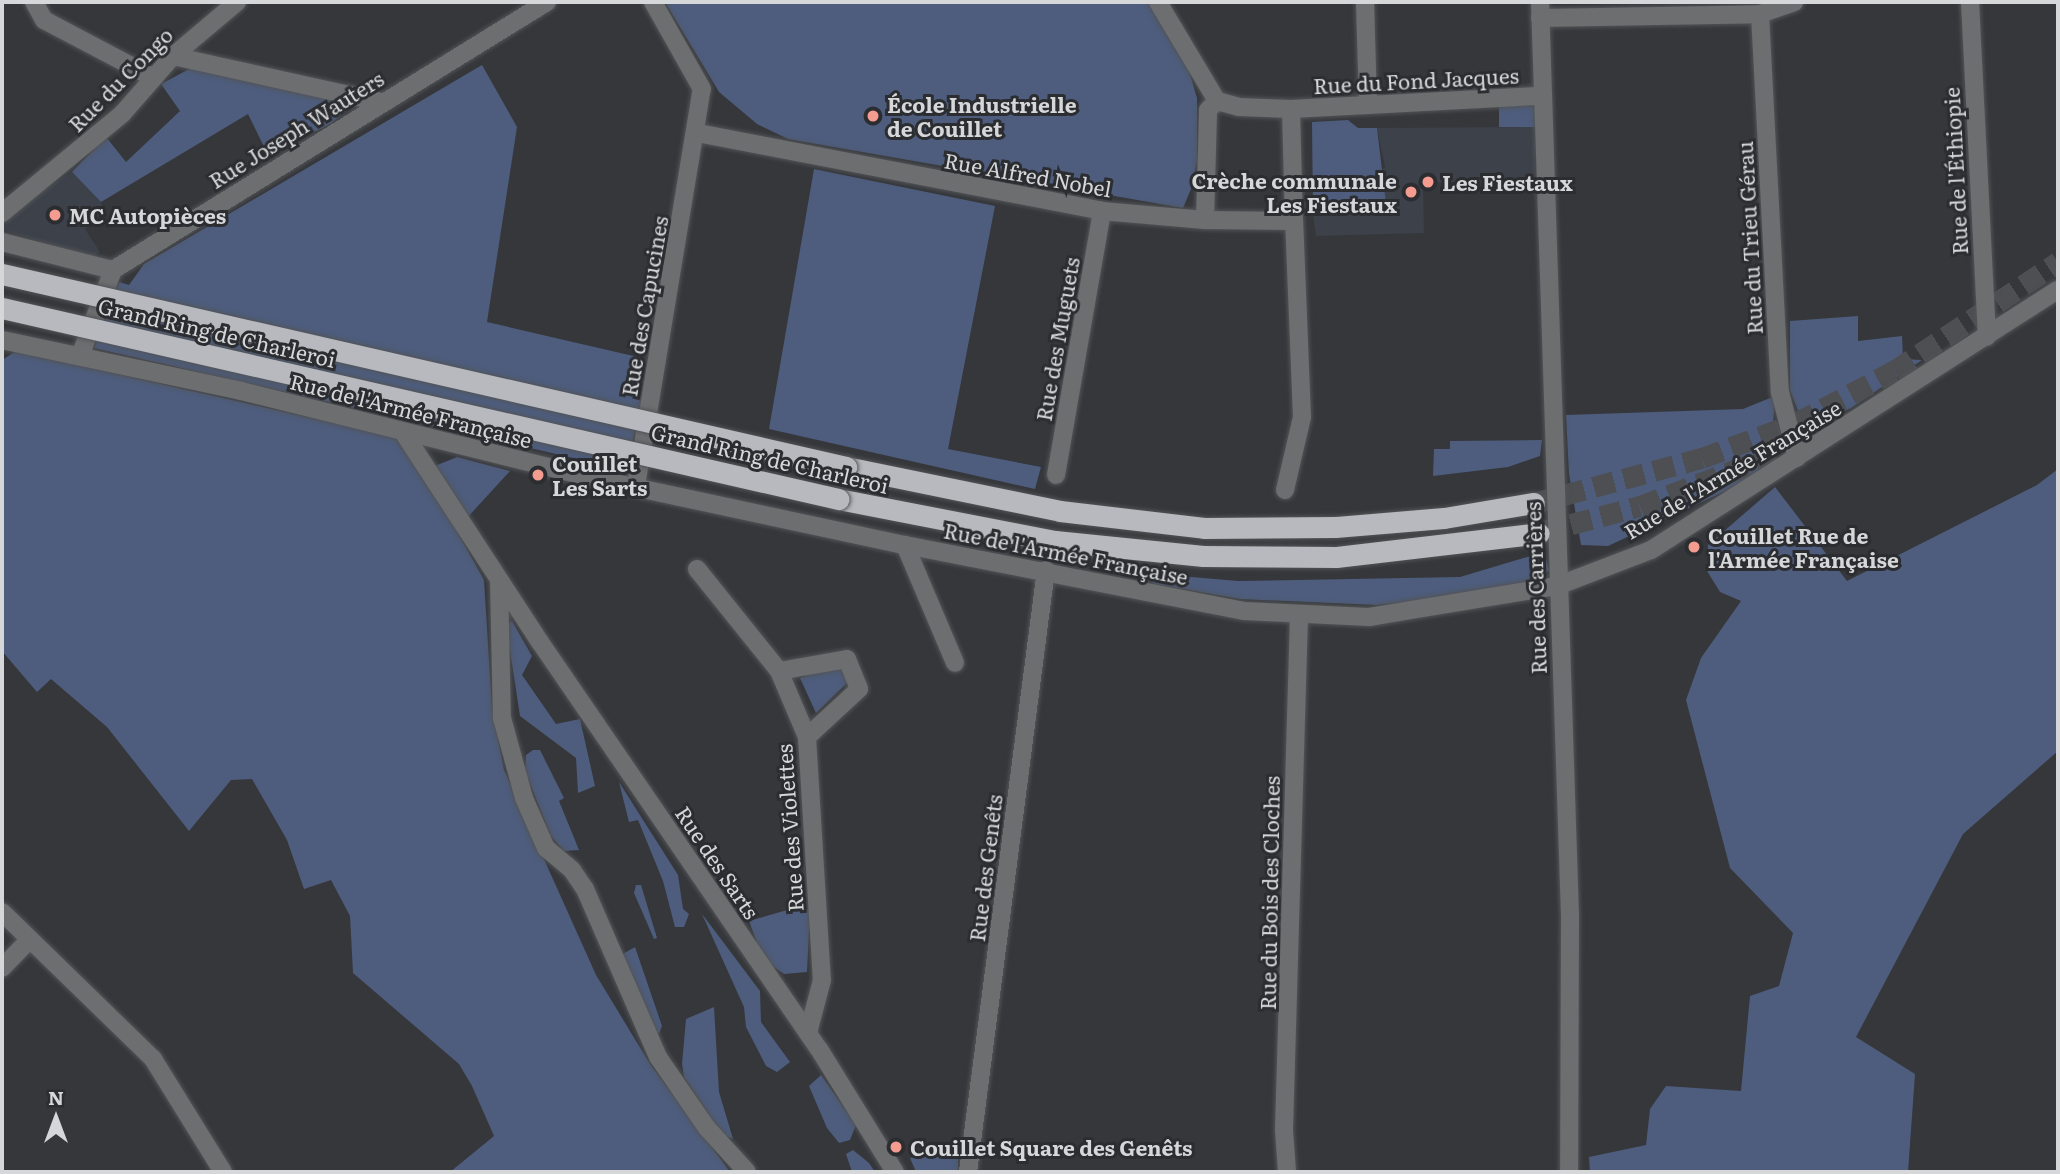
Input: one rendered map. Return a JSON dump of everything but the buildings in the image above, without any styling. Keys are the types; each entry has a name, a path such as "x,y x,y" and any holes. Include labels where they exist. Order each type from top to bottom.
{"highway":[{"name":"Grand Ring de Charleroi","path":"2,274 846,467 1060,511 1204,528 1335,527 1444,518 1534,503"},
{"name":"Grand Ring de Charleroi","path":"2,308 838,499 1055,541 1203,556 1336,556 1539,533"}],"street":[{"path":"34,2 44,20 152,77"},
{"name":"Rue du Congo","path":"2,213 122,114 173,56 237,2"},
{"name":"Rue Joseph Wauters","path":"113,270 380,102 547,2"},
{"path":"653,2 702,89 698,133"},
{"path":"1158,2 1217,101 1208,110 1205,220"},
{"path":"1365,2 1368,105"},
{"path":"1540,10 1760,14 1794,2"},
{"name":"Rue de l'Éthiopie","path":"1970,2 1987,337"},
{"name":"Rue des Carrières","path":"1540,10 1570,916 1569,1172"},
{"name":"Rue du Trieu Gérau","path":"1760,14 1780,392 1797,458"},
{"path":"173,56 380,102"},
{"name":"Rue du Fond Jacques","path":"1217,101 1239,107 1291,109 1543,96"},
{"path":"1285,490 1302,417 1291,109"},
{"name":"Rue Alfred Nobel","path":"698,133 1102,211 1205,220 1294,221"},
{"name":"Rue des Capucines","path":"636,486 698,133"},
{"name":"Rue des Muguets","path":"1056,475 1102,211"},
{"path":"2,242 113,270 80,356"},
{"name":"Rue de l'Armée Française","path":"5,343 80,356 636,486 905,545 1046,570 1244,611 1299,615 1409,612 1557,586 1651,550 2058,290"},
{"name":"Rue des Sarts","path":"403,432 499,580 808,1033 895,1172"},
{"path":"905,545 955,663"},
{"name":"Rue des Violettes","path":"697,569 779,671 807,737 822,980 808,1033"},
{"name":"Rue des Genêts","path":"968,1172 1046,570"},
{"path":"499,580 502,718 524,798 546,848 585,889 658,1057 707,1128 747,1172"},
{"name":"Rue du Bois des Cloches","path":"1287,1172 1284,1130 1299,615"},
{"path":"779,671 847,659 859,688 807,737"},
{"path":"2,912 153,1059 223,1172"},
{"path":"2,968 30,939"}],"shaded area":[{"path":"665,2 1150,2 1187,64 1197,98 1197,161 1191,189 1183,208 788,139 757,124 719,92"},
{"path":"482,65 517,127 487,322 642,358 638,390 632,398 642,401 626,470 94,348 119,282 129,285 144,264"},
{"path":"193,67 341,98 352,106 330,124 268,155 248,114 101,202 72,172 106,137 126,162 180,111 161,84"},
{"path":"1499,106 1536,106 1536,127 1499,127"},
{"path":"1348,120 1358,128 1377,128 1387,212 1313,213 1312,122"},
{"name":"Les Fiestaux","path":"1536,127 1534,179 1423,183 1424,233 1316,236 1313,213 1331,213 1385,167 1377,128"},
{"path":"814,169 995,206 948,449 1041,467 1035,489 769,429"},
{"path":"72,172 101,202 104,211 85,229 100,252 92,258 2,229 2,223 34,197"},
{"path":"1858,316 1858,341 1902,336 1903,359 1922,360 1851,408 1805,429 1790,390 1790,321"},
{"path":"16,351 395,437 446,512 484,580 492,708 504,770 596,975 650,1064 730,1172 450,1172 494,1136 472,1086 459,1064 353,973 350,916 331,880 304,889 287,840 252,779 231,780 189,831 107,727 51,679 37,692 2,651 2,360"},
{"path":"1775,396 1770,470 1608,546 1581,545 1569,474 1566,415 1743,409"},
{"path":"1542,440 1540,456 1508,467 1433,476 1434,449 1450,449 1450,441"},
{"path":"457,457 510,471 466,519 435,466"},
{"path":"2058,469 2058,751 1963,834 1856,1037 1915,1074 1908,1172 1590,1172 1589,1157 1646,1145 1650,1109 1666,1086 1741,1091 1750,996 1779,986 1793,933 1730,868 1686,700 1701,658 1741,601 1720,592 1707,571 1708,545 1775,487 1847,581 2037,485"},
{"path":"1544,552 1549,570 1538,580 1458,597 1377,605 1240,599 1155,584 1121,571 1238,581 1460,577"},
{"path":"512,621 532,656 522,675 556,724 580,719 595,786 578,793 576,758 520,716 506,625"},
{"path":"844,663 848,682 816,713 800,678"},
{"path":"533,750 540,750 564,798 559,801 579,850 564,851 551,836 525,771 526,755"},
{"path":"619,782 678,875 683,909 689,914 684,927 675,927 663,881 638,820 629,822"},
{"path":"636,885 641,885 657,938 654,939 634,893"},
{"path":"801,906 810,911 807,972 784,974 763,959 749,921"},
{"path":"702,914 760,991 761,1022 790,1062 777,1072 766,1066 746,1027 744,1007"},
{"path":"635,947 662,1026 659,1034 651,1025 621,955"},
{"path":"714,1007 719,1092 733,1139 723,1135 712,1119 684,1077 682,1064 686,1019"},
{"path":"821,1075 856,1125 850,1140 839,1143 827,1128 809,1086"},
{"path":"958,1147 958,1172 916,1172 910,1158"},
{"path":"853,1150 869,1163 875,1172 852,1172 846,1154"}],"tunnel":[{"path":"1534,503 1702,458 1796,423 1894,371 2058,262"},
{"path":"1541,532 1640,506 1811,441"}],"place":[{"name":"École Industrielle de Couillet","path":"873,116"},
{"name":"Les Fiestaux","path":"1428,182"},
{"name":"Crèche communale Les Fiestaux","path":"1411,192"},
{"name":"MC Autopièces","path":"55,215"},
{"name":"Couillet Les Sarts","path":"538,475"},
{"name":"Couillet Rue de l'Armée Française","path":"1694,547"},
{"name":"Couillet Square des Genêts","path":"896,1147"}]}
